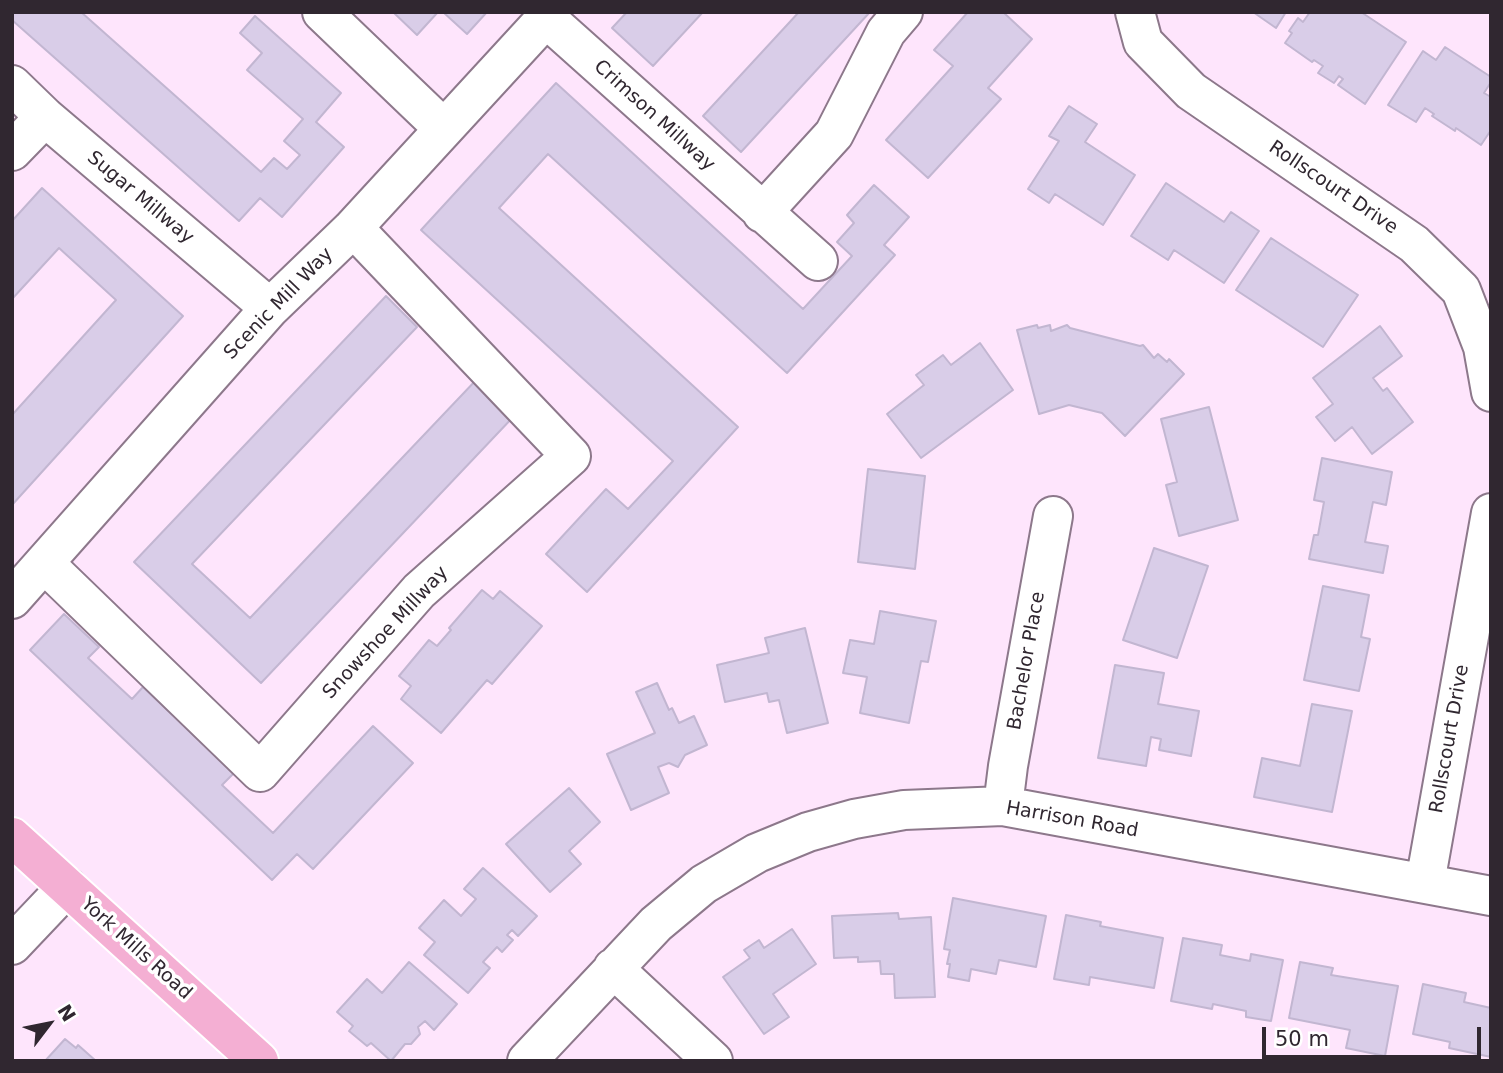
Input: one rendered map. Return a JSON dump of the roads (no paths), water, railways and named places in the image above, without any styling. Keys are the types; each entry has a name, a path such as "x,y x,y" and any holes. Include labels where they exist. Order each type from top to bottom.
{"main road":[{"name":"York Mills Road","path":"12,837 259,1061"}],"street":[{"path":"322,12 443,128"},
{"path":"762,213 834,134 886,32 903,12"},
{"name":"Rollscourt Drive","path":"1135,12 1143,42 1191,91 1415,244 1461,290 1483,347 1491,392"},
{"name":"Scenic Mill Way","path":"12,599 270,308 351,230 546,15"},
{"name":"Crimson Millway","path":"546,15 818,261"},
{"name":"Sugar Millway","path":"12,85 45,117 270,308"},
{"path":"12,151 45,117"},
{"name":"Snowshoe Millway","path":"44,564 260,772 419,591 571,456 364,239 351,230"},
{"name":"Rollscourt Drive","path":"1425,883 1491,513"},
{"name":"Bachelor Place","path":"1003,806 1053,516"},
{"name":"Harrison Road","path":"527,1061 656,924 704,884 757,853 808,832 904,810 1003,806 1491,896"},
{"path":"12,945 67,887"},
{"path":"613,968 713,1061"}]}
